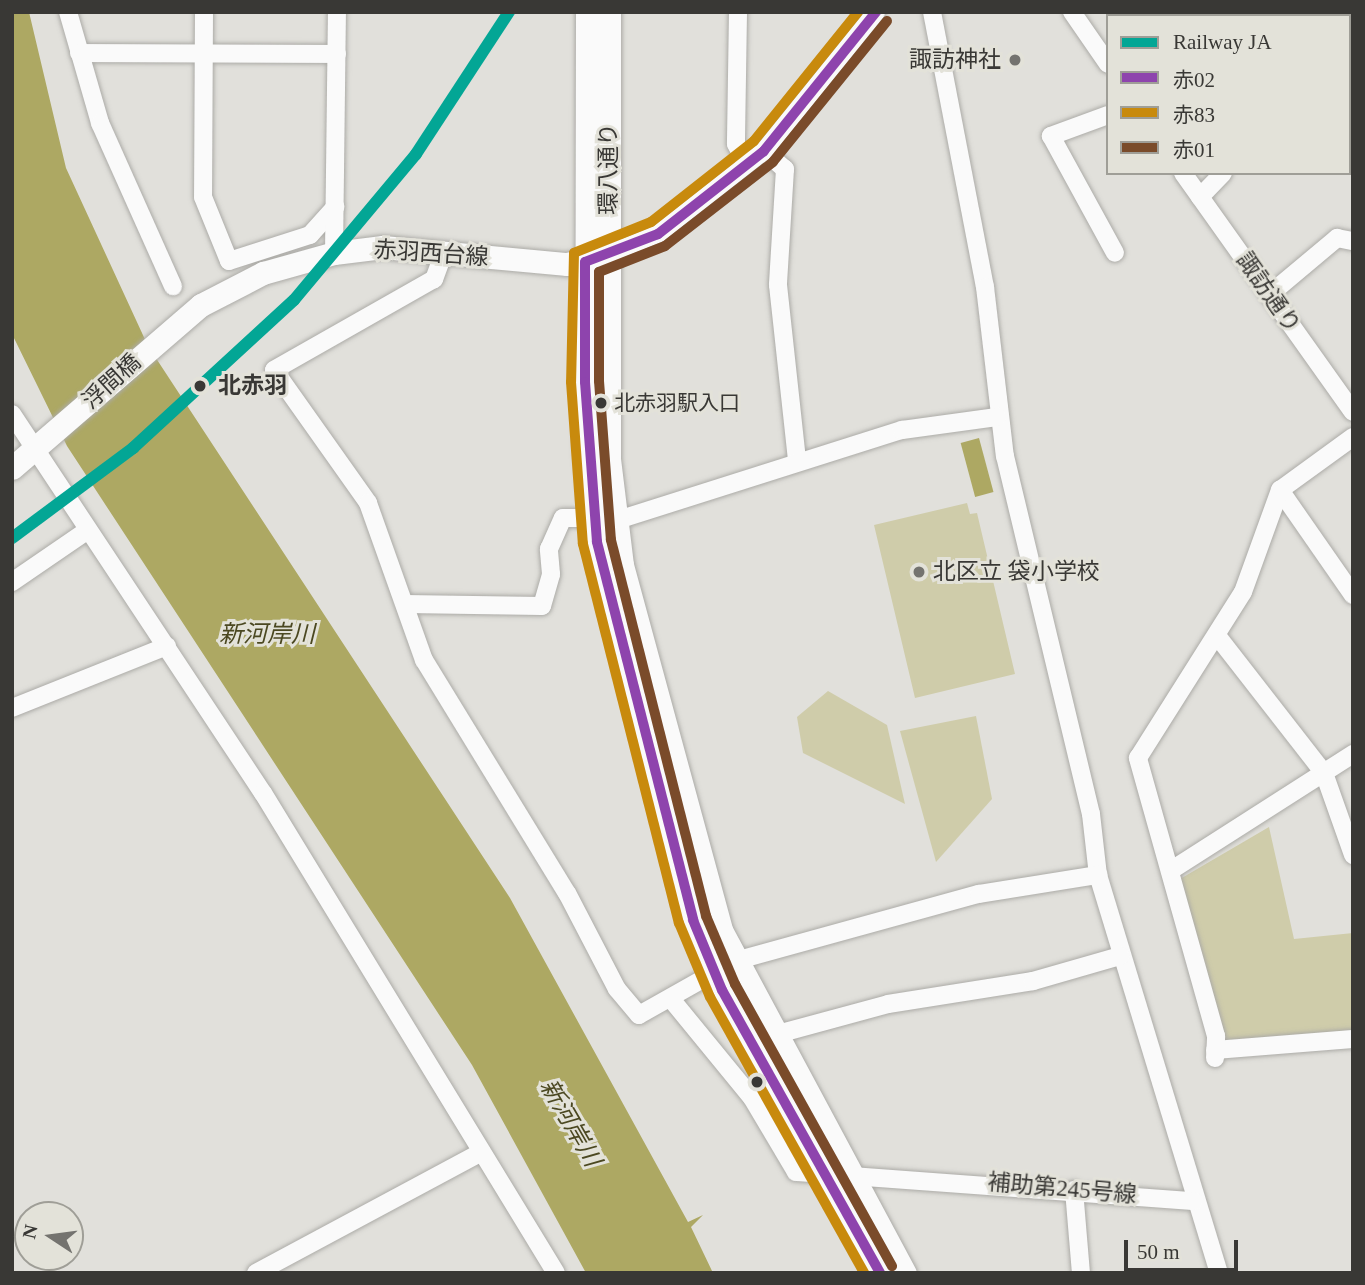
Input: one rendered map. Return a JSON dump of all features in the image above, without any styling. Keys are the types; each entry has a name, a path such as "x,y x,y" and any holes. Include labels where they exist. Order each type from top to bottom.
{"main road":[{"name":"環八通り","path":"587,12 585,262 604,519 693,920 714,972 880,1273"},
{"name":"環八通り","path":"609,12 604,519 698,855 735,961 905,1273"},
{"name":"赤羽西台線","path":"183,319 242,282 334,253 383,247 585,262 608,254"},
{"name":"浮間橋","path":"37,448 183,319"},
{"path":"12,468 37,448"}],"street":[{"path":"68,12 100,122 173,286"},
{"path":"204,12 203,197 229,261 310,235 335,207"},
{"path":"334,253 337,12"},
{"path":"738,12 736,144 746,164"},
{"path":"608,254 659,234 764,151 876,12"},
{"path":"932,12 985,287 997,417 1091,814 1098,875 1120,956 1219,1273"},
{"path":"1072,12 1106,61"},
{"path":"79,53 337,54"},
{"path":"1106,116 1051,136 1115,253"},
{"path":"764,151 785,169 778,285 797,461"},
{"name":"諏訪通り","path":"1184,175 1353,412"},
{"path":"1200,197 1221,175"},
{"path":"1269,295 1337,238 1353,241"},
{"path":"444,251 434,278 274,370 368,503 424,660 567,893 617,989 639,1015 735,961 979,894 1098,875"},
{"path":"12,414 167,646 556,1273"},
{"path":"405,604 542,606 558,522 604,519 902,430 997,417"},
{"path":"1353,437 1280,490 1258,558 1218,637 1138,758 1170,871 1215,1054 1353,1039"},
{"path":"1280,490 1353,595"},
{"path":"12,582 88,530"},
{"path":"1218,637 1324,773 1348,820 1353,855"},
{"path":"12,708 167,646"},
{"path":"1170,871 1353,754"},
{"path":"774,1035 888,1003 1033,981 1120,956"},
{"name":"補助第245号線","path":"671,999 752,1098 792,1170 854,1179 1196,1198"},
{"path":"257,1273 482,1152"},
{"path":"1074,1190 1081,1273"}],"shaded area":[{"path":"967,503 970,514 977,513 1015,674 915,698 874,525"},
{"path":"828,691 887,725 905,804 803,753 797,717"},
{"path":"976,716 992,799 936,862 900,731"},
{"path":"1269,827 1294,939 1353,933 1353,1030 1224,1042 1180,879"}],"water":[{"name":"新河岸川","path":"12,12 29,12 66,168 148,346 510,898 688,1222 703,1215 691,1227 713,1273 586,1273 472,1065 67,446 12,334"},
{"path":"979,438 993,492 975,497 961,443"}],"rail line":[{"name":"JA","path":"12,538 133,448 294,300 416,154 509,12"}],"transit line":[{"name":"赤83","path":"858,12 754,141 651,222 574,253 571,382 583,544 679,923 710,997 864,1273"},
{"name":"赤02","path":"876,12 764,151 658,234 585,262 585,382 597,542 693,920 722,990 880,1273"},
{"name":"赤01","path":"887,21 773,162 665,246 599,272 599,381 611,540 706,916 735,984 892,1266"}],"place":[{"name":"諏訪神社","path":"1015,60"},
{"name":"北赤羽","path":"200,386"},
{"name":"北赤羽駅入口","path":"601,403"},
{"name":"北区立 袋小学校","path":"919,572"}]}
